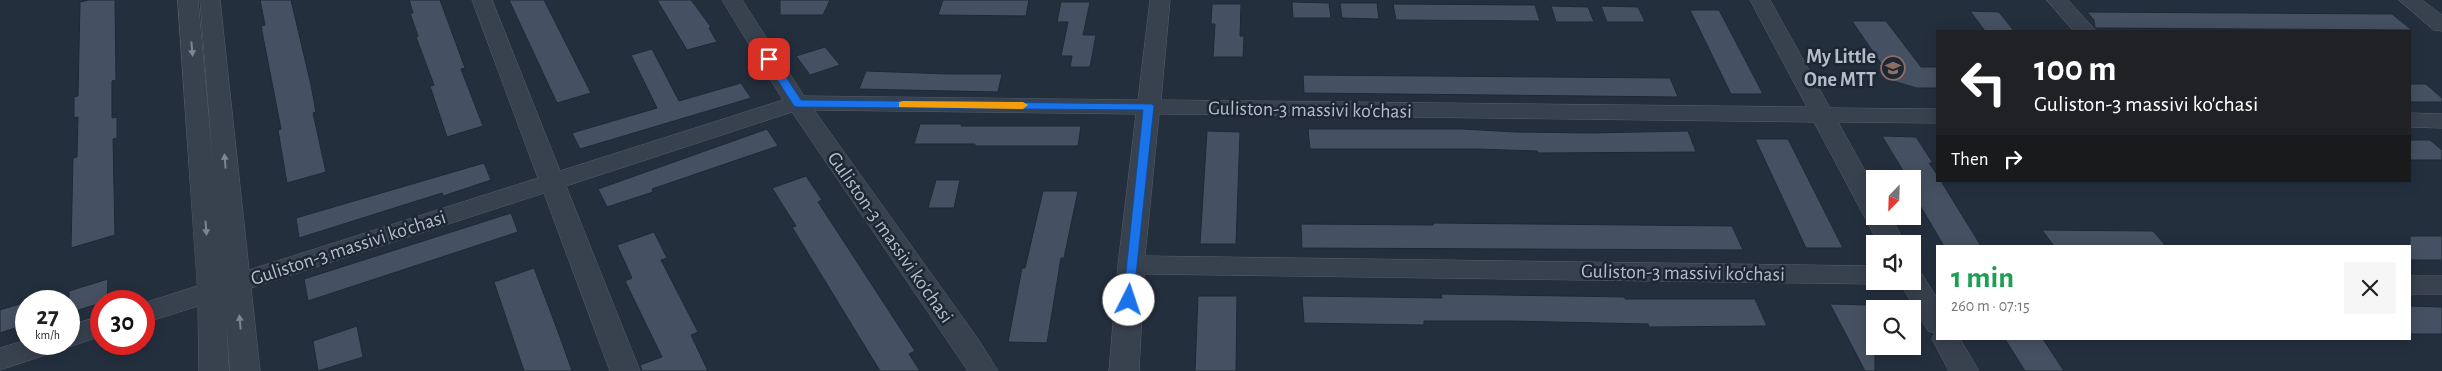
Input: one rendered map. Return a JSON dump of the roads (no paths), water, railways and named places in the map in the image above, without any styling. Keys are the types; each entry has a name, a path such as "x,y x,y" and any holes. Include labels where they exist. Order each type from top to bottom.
{"street":[{"path":"188,0 211,291 214,371"},
{"path":"210,0 245,371"},
{"path":"482,0 625,371"},
{"name":"Guliston-3 massivi ko'chasi","path":"732,0 797,103 962,338 983,371"},
{"path":"1124,371 1132,265 1160,0"},
{"path":"1760,0 1866,195"},
{"path":"2057,0 2084,30"},
{"path":"2409,0 2442,25"},
{"name":"Guliston-3 massivi ko'chasi","path":"155,309 797,103 1936,116"},
{"path":"2411,120 2442,120"},
{"name":"Guliston-3 massivi ko'chasi","path":"1132,265 1866,274"},
{"path":"2411,285 2442,285"},
{"path":"1918,290 1936,321"},
{"path":"1947,340 1964,371"},
{"path":"0,359 15,354"}],"place":[{"name":"My Little One MTT","path":"1893,68"}]}
